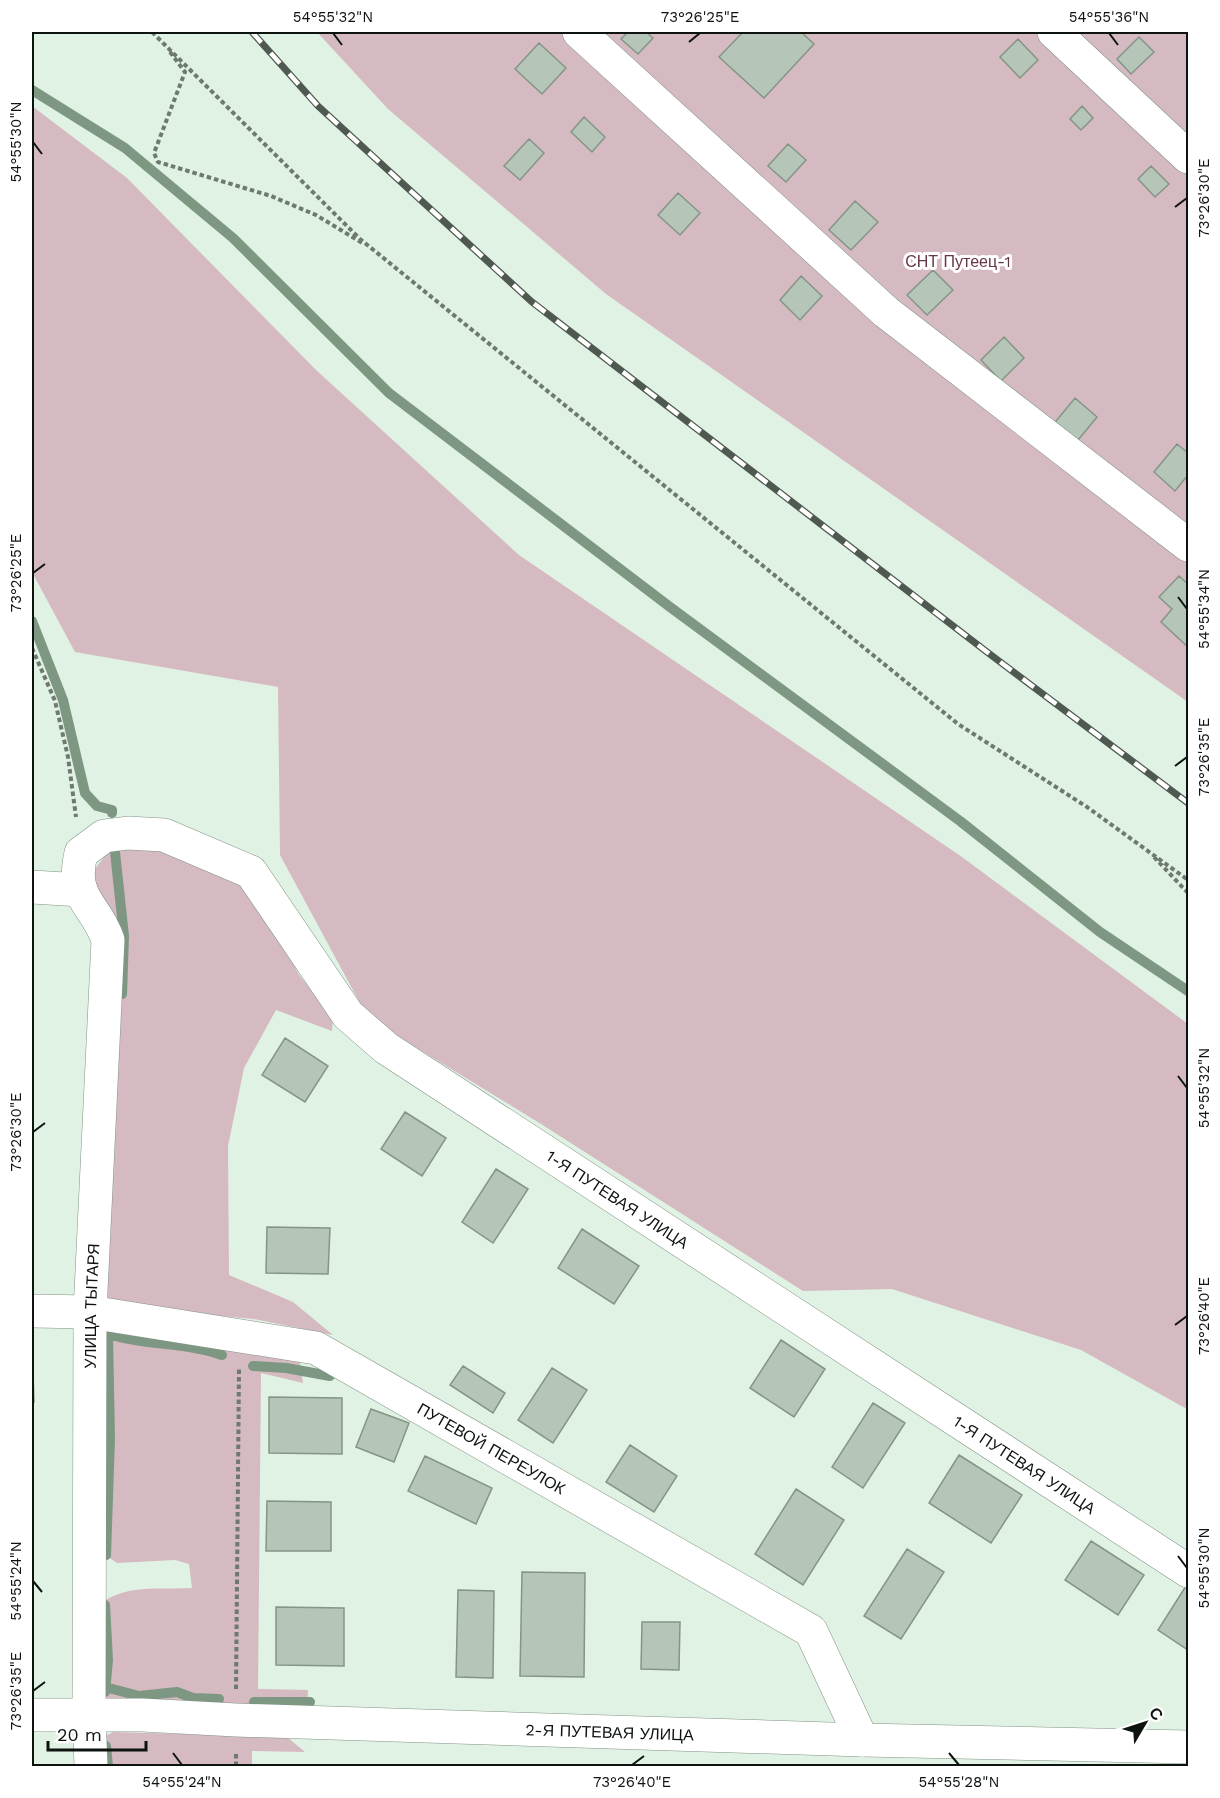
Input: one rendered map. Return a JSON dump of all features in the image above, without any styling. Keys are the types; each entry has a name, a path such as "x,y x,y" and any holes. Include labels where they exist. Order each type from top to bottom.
{"street":[{"path":"579,32 886,312 1188,545"},
{"path":"1054,32 1188,157"},
{"name":"1-Я ПУТЕВАЯ УЛИЦА","path":"86,848 104,836 128,833 164,835 251,872 348,1015 386,1048 1188,1571"},
{"name":"УЛИЦА ТЫТАРЯ","path":"86,848 76,873 85,903 103,923 108,940 90,1312 89,1716 92,1767"},
{"path":"32,888 81,890"},
{"name":"ПУТЕВОЙ ПЕРЕУЛОК","path":"32,1311 90,1312 316,1348 811,1631 862,1740"},
{"name":"2-Я ПУТЕВАЯ УЛИЦА","path":"32,1715 142,1715 862,1740 1188,1747"}],"path":[{"path":"152,32 377,252 958,724 1087,807 1188,880"},
{"path":"164,43 184,72 154,153 158,162 271,196 316,215 377,252"},
{"path":"32,648 55,701 68,757 76,820 86,848"},
{"path":"1147,850 1188,893"},
{"path":"236,1767 239,1335"}],"green space":[{"name":"СНТ Путеец-1","path":"317,32 1188,32 1188,702 606,294 388,109"},
{"path":"32,106 127,178 316,370 519,555 962,857 1188,1024 1188,1405 1185,1408 1081,1350 892,1289 803,1291 541,1124 368,1018 280,855 278,687 75,652 32,572"},
{"path":"167,843 243,887 274,928 299,975 333,1017 332,1031 276,1010 244,1068 228,1146 229,1275 293,1302 333,1335 254,1319 99,1305 106,1117 88,878 107,853 134,846"},
{"path":"115,1330 299,1357 303,1383 261,1373 258,1689 308,1690 307,1710 224,1709 98,1697 98,1605 120,1593 132,1590 192,1588 189,1564 175,1560 117,1563 101,1552 102,1332"},
{"path":"113,1732 287,1737 305,1752 252,1751 252,1766 99,1766 98,1740"}],"building":[{"path":"628,32 646,32 653,38 638,54 621,39"},
{"path":"743,32 801,32 814,44 764,98 719,57"},
{"path":"1139,37 1154,52 1131,74 1117,59"},
{"path":"1018,39 1038,60 1020,78 1000,57"},
{"path":"539,43 566,68 542,94 515,69"},
{"path":"1082,106 1093,118 1081,130 1070,119"},
{"path":"584,117 605,137 592,152 571,132"},
{"path":"529,139 544,153 520,180 504,166"},
{"path":"788,144 806,160 786,182 768,166"},
{"path":"1151,166 1169,184 1155,197 1138,179"},
{"path":"678,193 700,213 680,235 658,215"},
{"path":"855,201 878,222 851,250 829,230"},
{"path":"933,270 953,290 927,315 907,295"},
{"path":"801,276 822,296 800,320 780,300"},
{"path":"1004,337 1024,358 1001,381 981,360"},
{"path":"1075,398 1097,417 1074,445 1052,426"},
{"path":"1177,444 1188,453 1188,475 1175,491 1154,472"},
{"path":"1179,576 1188,584 1188,647 1161,622 1172,609 1159,597"},
{"path":"285,1038 328,1066 305,1102 262,1075"},
{"path":"405,1112 446,1138 422,1176 381,1149"},
{"path":"496,1169 528,1189 493,1243 462,1222"},
{"path":"267,1227 330,1228 328,1274 266,1273"},
{"path":"582,1229 639,1266 614,1304 558,1268"},
{"path":"781,1340 825,1369 794,1417 750,1388"},
{"path":"32,1343 34,1402 32,1402"},
{"path":"463,1366 505,1393 493,1413 450,1385"},
{"path":"552,1368 587,1390 553,1443 518,1420"},
{"path":"269,1397 342,1398 342,1454 269,1453"},
{"path":"873,1403 905,1423 863,1488 832,1467"},
{"path":"371,1409 409,1423 394,1462 356,1447"},
{"path":"630,1445 677,1476 654,1512 606,1482"},
{"path":"959,1455 1022,1495 991,1543 929,1503"},
{"path":"425,1456 492,1488 476,1524 408,1491"},
{"path":"796,1489 844,1520 803,1585 755,1554"},
{"path":"267,1501 331,1502 331,1551 266,1551"},
{"path":"1091,1541 1144,1575 1118,1615 1065,1580"},
{"path":"907,1549 944,1572 901,1639 864,1616"},
{"path":"522,1572 585,1573 584,1677 520,1676"},
{"path":"1186,1586 1188,1588 1188,1650 1158,1630"},
{"path":"458,1590 494,1591 493,1678 456,1677"},
{"path":"276,1607 344,1608 344,1666 276,1665"},
{"path":"642,1622 680,1622 679,1670 641,1669"}],"waterway":[{"path":"32,90 125,148 233,238 389,393 670,607 960,821 1100,932 1188,991"},
{"path":"32,621 63,700 85,793 97,806 112,810 112,813"},
{"path":"115,852 124,936 122,994"},
{"path":"106,1555 110,1439 108,1334 137,1341 194,1348 222,1355"},
{"path":"253,1366 286,1368 330,1376"},
{"path":"105,1605 108,1660 105,1692"},
{"path":"105,1687 139,1696 177,1692 193,1698 219,1699"},
{"path":"254,1702 310,1702"},
{"path":"106,1746 108,1766"}],"railway":[{"path":"252,32 318,106 532,302 987,652 1188,803"}]}
